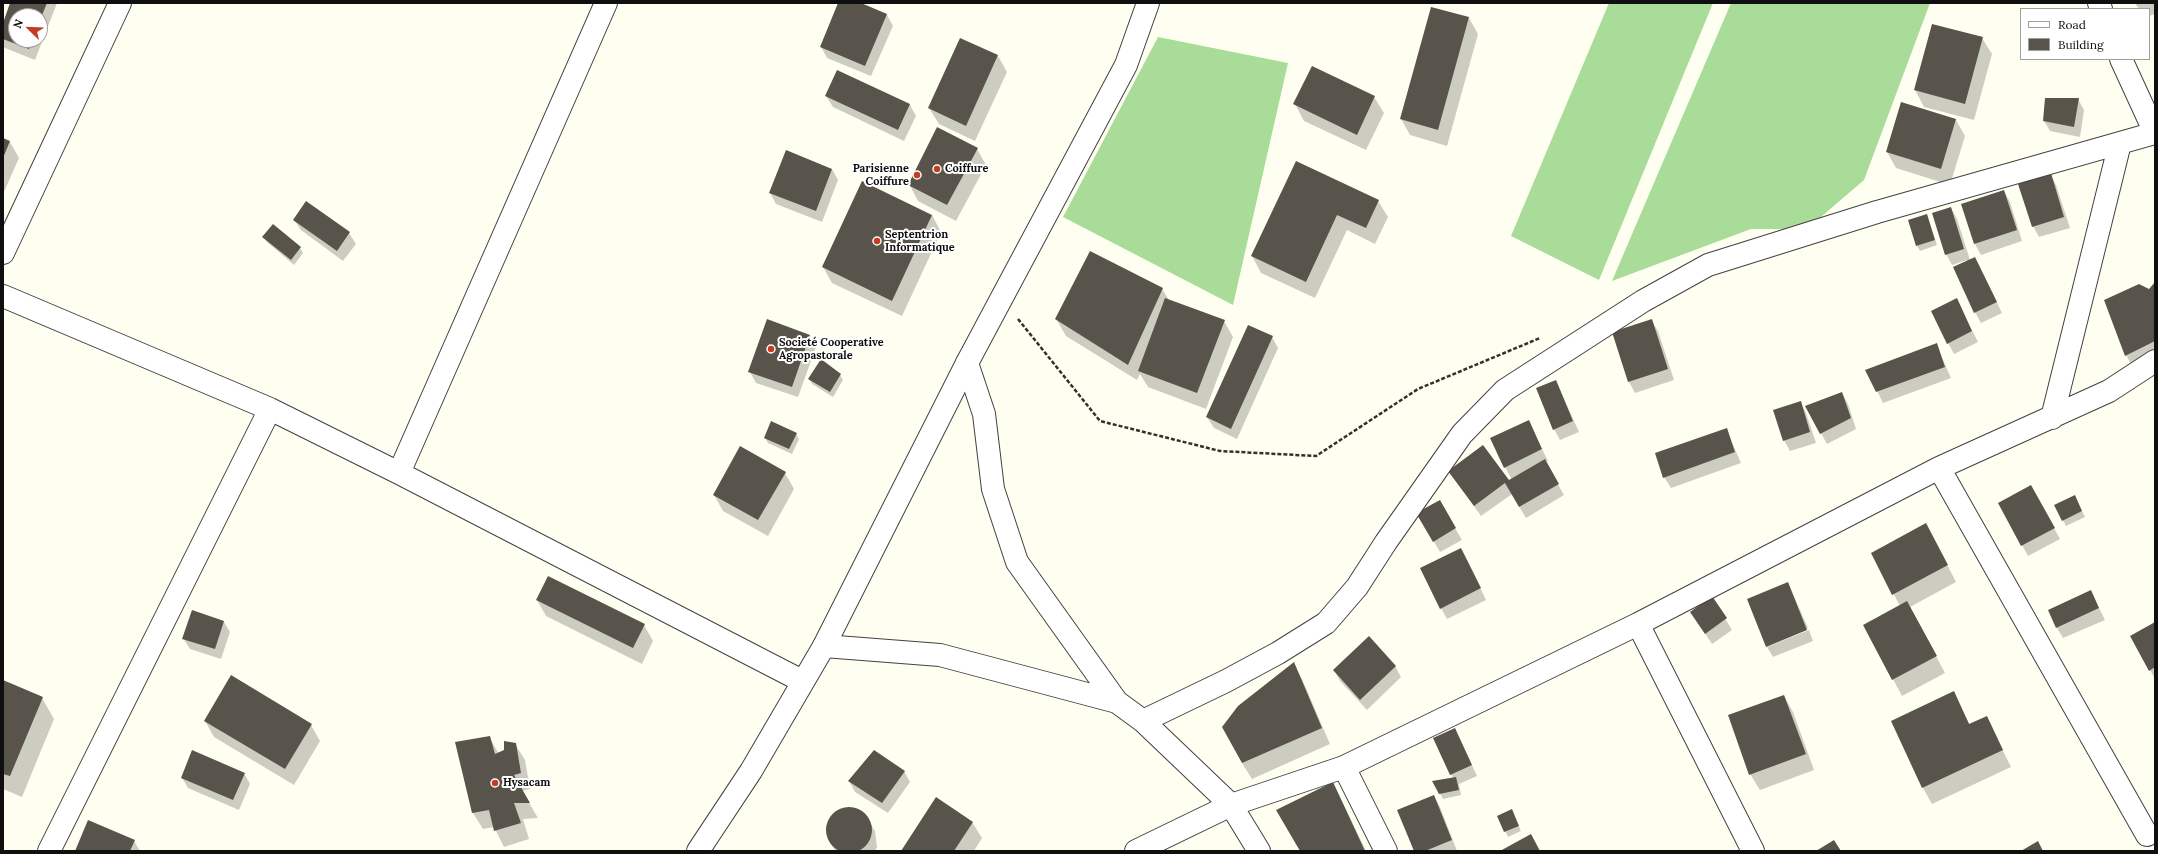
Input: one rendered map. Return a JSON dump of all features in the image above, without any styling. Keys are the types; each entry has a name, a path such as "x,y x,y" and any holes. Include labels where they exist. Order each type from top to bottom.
{"street":[{"path":"3,253 120,3"},
{"path":"399,473 606,3"},
{"path":"698,851 751,771 802,681 824,646 966,363 1126,65 1148,3"},
{"path":"1143,722 1226,681 1278,653 1326,623 1357,587 1386,542 1462,434 1505,390 1643,302 1708,265 1877,212 2155,133 2121,60"},
{"path":"2052,418 2120,143"},
{"path":"3,296 270,409 399,473 802,681"},
{"path":"1136,851 1231,805 1344,767 1638,624 1939,468 2109,391 2155,361"},
{"path":"966,363 984,414 993,489 1017,562 1118,702 1143,722 1231,805 1259,851"},
{"path":"49,851 270,409"},
{"path":"1939,468 2147,835"},
{"path":"1638,624 1753,851"},
{"path":"824,646 940,655 1118,702"},
{"path":"1344,767 1386,851"}],"path":[{"path":"1001,299 1100,421 1220,451 1316,456 1418,389 1518,345 1547,335"}],"green space":[{"path":"1609,3 1713,3 1599,280 1511,236"},
{"path":"1731,3 1930,3 1864,180 1807,229 1751,229 1612,281"},
{"path":"1158,37 1288,63 1233,305 1063,217"}],"building":[{"path":"10,3 47,3 45,8 8,8"},
{"path":"838,3 861,3 887,14 865,66 820,47"},
{"path":"1431,7 1469,17 1438,130 1400,119"},
{"path":"8,9 8,41 3,39 3,23"},
{"path":"1932,24 1983,37 1965,104 1914,90"},
{"path":"960,38 998,55 966,126 928,108"},
{"path":"1312,66 1375,96 1357,135 1293,104"},
{"path":"837,70 910,104 898,130 825,96"},
{"path":"2045,98 2079,98 2074,127 2043,121"},
{"path":"1901,102 1956,119 1941,169 1886,152"},
{"path":"937,127 978,148 947,205 908,185"},
{"path":"3,138 10,141 3,158"},
{"path":"786,150 832,169 816,211 769,193"},
{"path":"1296,161 1379,200 1366,228 1337,215 1306,282 1251,256"},
{"path":"2051,173 2064,217 2032,227 2018,184"},
{"name":"Septentrion Informatique","path":"862,181 932,215 892,301 822,267"},
{"path":"2004,190 2017,230 1974,244 1961,204"},
{"path":"306,201 350,232 337,251 293,220"},
{"path":"1951,207 1964,249 1945,255 1932,213"},
{"path":"1927,214 1935,240 1916,246 1908,220"},
{"path":"273,224 301,247 291,260 262,237"},
{"path":"1090,251 1163,288 1128,365 1055,319"},
{"path":"1975,257 1997,302 1974,313 1953,267"},
{"path":"2155,282 2155,341 2125,356 2104,300 2139,284 2149,289"},
{"path":"1165,298 1225,320 1197,393 1138,371"},
{"path":"1957,298 1972,331 1947,344 1931,311"},
{"path":"767,319 810,335 792,387 748,372"},
{"path":"1652,319 1668,369 1628,382 1612,332"},
{"path":"1248,325 1273,336 1231,429 1206,417"},
{"path":"1937,343 1945,367 1876,392 1865,370"},
{"path":"821,359 841,374 830,392 808,379"},
{"path":"1556,380 1573,421 1553,430 1536,388"},
{"path":"1842,392 1851,418 1820,434 1805,406"},
{"path":"1801,401 1810,432 1783,441 1773,410"},
{"path":"1529,420 1542,449 1504,468 1490,438"},
{"path":"771,421 797,433 789,449 764,438"},
{"path":"1727,428 1735,452 1663,478 1655,453"},
{"path":"1483,445 1509,480 1545,459 1559,484 1519,507 1505,483 1474,506 1448,471"},
{"path":"740,446 786,472 758,520 713,495"},
{"path":"2031,485 2055,528 2021,546 1998,503"},
{"path":"2075,495 2082,511 2062,521 2054,505"},
{"path":"1440,500 1456,528 1433,542 1416,513"},
{"path":"1926,523 1948,565 1892,595 1871,553"},
{"path":"1461,548 1481,588 1440,609 1420,568"},
{"path":"548,576 645,624 633,648 536,600"},
{"path":"1788,582 1807,630 1766,647 1747,599"},
{"path":"2091,590 2099,608 2056,628 2048,610"},
{"path":"1712,596 1727,618 1705,634 1690,612"},
{"path":"1907,601 1937,656 1892,680 1863,625"},
{"path":"192,610 224,621 215,649 182,639"},
{"path":"2155,622 2155,667 2149,671 2130,636"},
{"path":"1369,636 1396,666 1360,700 1333,670"},
{"path":"1294,662 1322,728 1242,763 1222,727 1238,706"},
{"path":"231,675 312,724 285,769 204,721"},
{"path":"3,680 43,697 10,776 3,774"},
{"path":"1954,691 1969,724 1987,716 2003,750 1922,788 1891,721"},
{"path":"1784,695 1806,754 1749,775 1728,715"},
{"path":"1455,728 1472,765 1450,775 1433,738"},
{"name":"Hysacam","path":"490,736 495,754 504,750 504,741 516,743 521,773 514,775 530,803 514,803 521,823 494,831 489,810 472,813 455,742"},
{"path":"192,750 245,773 233,800 181,778"},
{"path":"874,750 905,771 882,803 848,781"},
{"path":"1456,777 1459,790 1439,794 1432,781"},
{"path":"1333,782 1365,851 1300,851 1276,810"},
{"path":"1434,795 1452,840 1425,851 1414,851 1397,810"},
{"path":"936,797 973,822 954,851 901,851"},
{"path":"849,807 862,811 868,817 872,830 868,843 862,849 849,853 836,849 830,843 826,830 830,817 836,811"},
{"path":"1512,809 1519,826 1504,832 1497,816"},
{"path":"88,820 135,840 130,851 75,851"},
{"path":"1531,834 1540,851 1500,851"},
{"path":"1834,840 1841,851 1816,851"},
{"path":"2038,841 2043,851 2021,851"}],"place":[{"name":"Coiffure","path":"937,169"},
{"name":"Parisienne Coiffure","path":"917,175"},
{"name":"Septentrion Informatique","path":"877,241"},
{"name":"Societé Cooperative Agropastorale","path":"771,349"},
{"name":"Hysacam","path":"495,783"}]}
